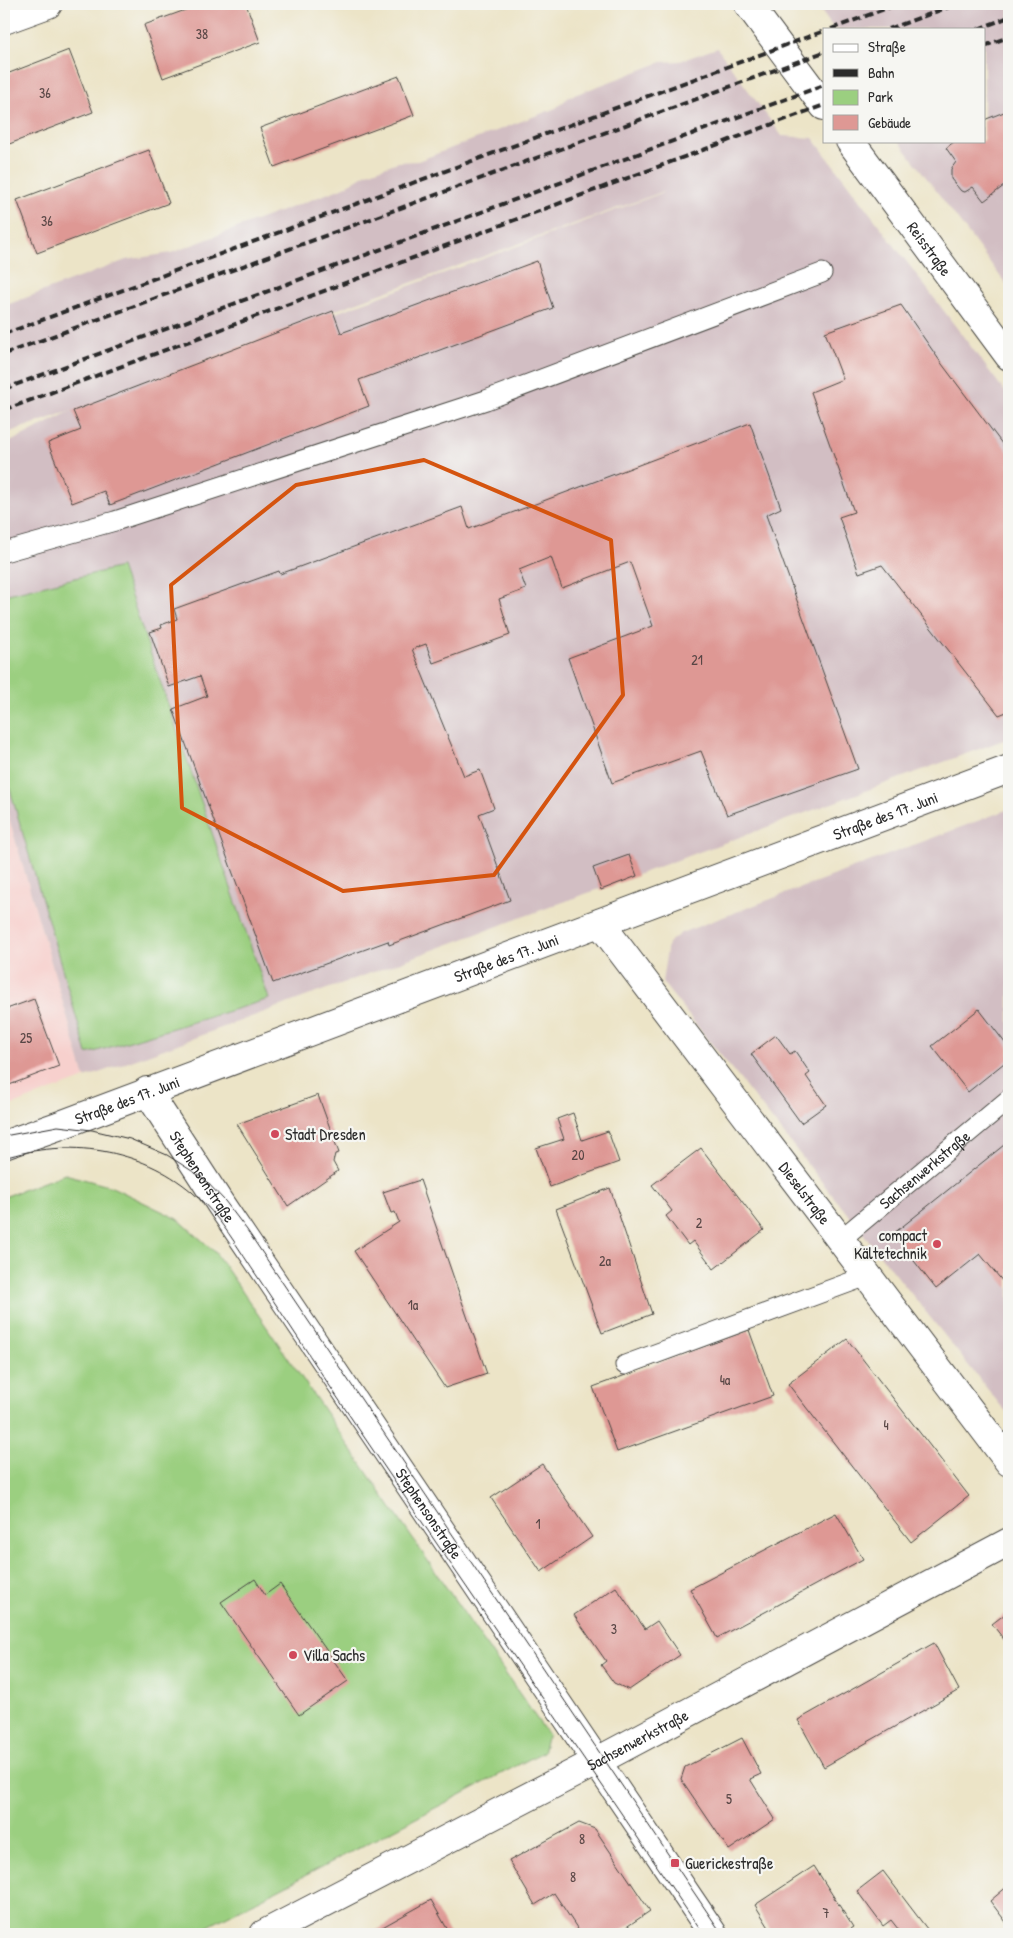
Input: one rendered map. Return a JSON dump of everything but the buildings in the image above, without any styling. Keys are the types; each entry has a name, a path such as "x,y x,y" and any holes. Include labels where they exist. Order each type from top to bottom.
{"street":[{"path":"4,20 48,4"},
{"path":"748,4 823,105"},
{"name":"Reisstraße","path":"851,142 1009,356"},
{"name":"Straße des 17. Juni","path":"4,1144 1009,769"},
{"name":"Dieselstraße","path":"600,923 1009,1462"},
{"name":"Stephensonstraße","path":"147,1091 220,1205 713,1934"},
{"name":"Sachsenwerkstraße","path":"264,1934 1009,1542"}],"lane":[{"path":"4,552 115,521 486,400 822,274"},
{"name":"Sachsenwerkstraße","path":"840,1240 1009,1098"},
{"path":"625,1365 867,1276"}],"highlighted area":[{"path":"424,460 611,540 623,695 494,875 343,891 182,808 171,585 296,485"}],"shaded area":[{"path":"842,4 1009,4 1009,288 900,142 986,142 986,28 833,28 821,11"},
{"path":"717,48 782,136 813,138 1009,397 1009,738 85,1078 4,801 4,445 73,410 4,434 4,306 126,260 171,253 345,187 365,174 398,162 418,161 556,108 569,97 662,62 680,61","holes":["662,193 158,378 333,311"]},
{"path":"4,801 85,1078 4,1108"},
{"path":"1009,809 1009,1416 662,982 668,943 681,933"}],"green space":[{"path":"121,567 269,999 87,1054 4,769 4,595"},
{"path":"65,1174 112,1187 178,1219 215,1252 548,1735 543,1752 193,1934 4,1934 4,1197"}],"tram line":[{"path":"4,1136 58,1126 92,1130 130,1139 167,1155 203,1178 225,1201 247,1230 722,1934"},
{"path":"4,1158 28,1152 53,1149 77,1148 102,1151 150,1165 172,1177 202,1201 236,1245 360,1431 703,1934"}],"railway":[{"path":"834,28 898,4"},
{"path":"892,28 957,4"},
{"path":"981,28 1009,17"},
{"path":"4,334 823,31"},
{"path":"986,45 1009,37"},
{"path":"4,354 823,52"},
{"path":"4,389 823,85"},
{"path":"4,410 823,105"}],"place":[{"name":"Stadt Dresden","path":"275,1134"},
{"name":"compact Kältetechnik","path":"937,1244"},
{"name":"Villa Sachs","path":"293,1655"},
{"name":"Guerickestraße","path":"675,1863"}]}
